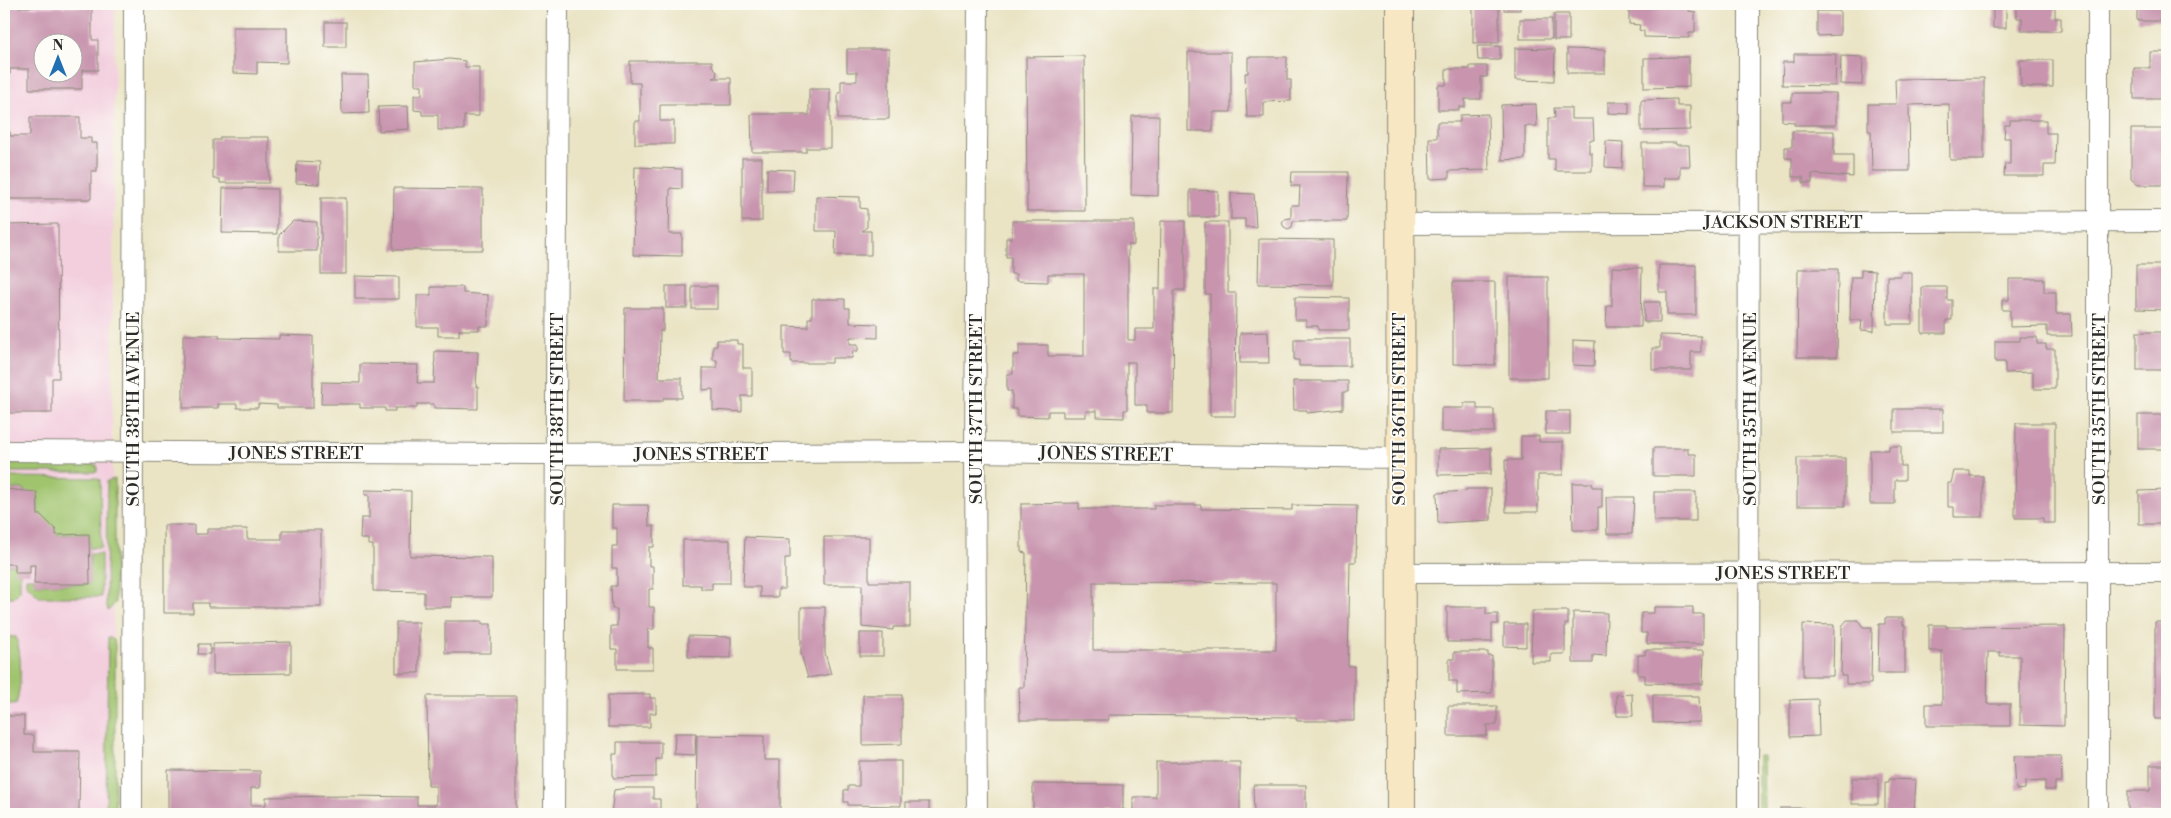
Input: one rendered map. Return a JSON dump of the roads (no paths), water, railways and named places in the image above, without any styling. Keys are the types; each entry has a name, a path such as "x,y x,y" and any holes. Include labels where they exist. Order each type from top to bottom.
{"street":[{"name":"SOUTH 38TH AVENUE","path":"132,814 134,4"},
{"name":"SOUTH 38TH STREET","path":"554,814 558,4"},
{"name":"SOUTH 37TH STREET","path":"977,814 975,452 978,4"},
{"name":"SOUTH 36TH STREET","path":"1400,4 1399,573 1401,814"},
{"name":"SOUTH 35TH AVENUE","path":"1748,814 1749,4"},
{"name":"SOUTH 35TH STREET","path":"2098,4 2098,814"},
{"name":"JACKSON STREET","path":"1399,224 2167,221"},
{"name":"JONES STREET","path":"4,451 557,454 975,452 1399,458"},
{"name":"JONES STREET","path":"1399,573 2167,572"}]}
